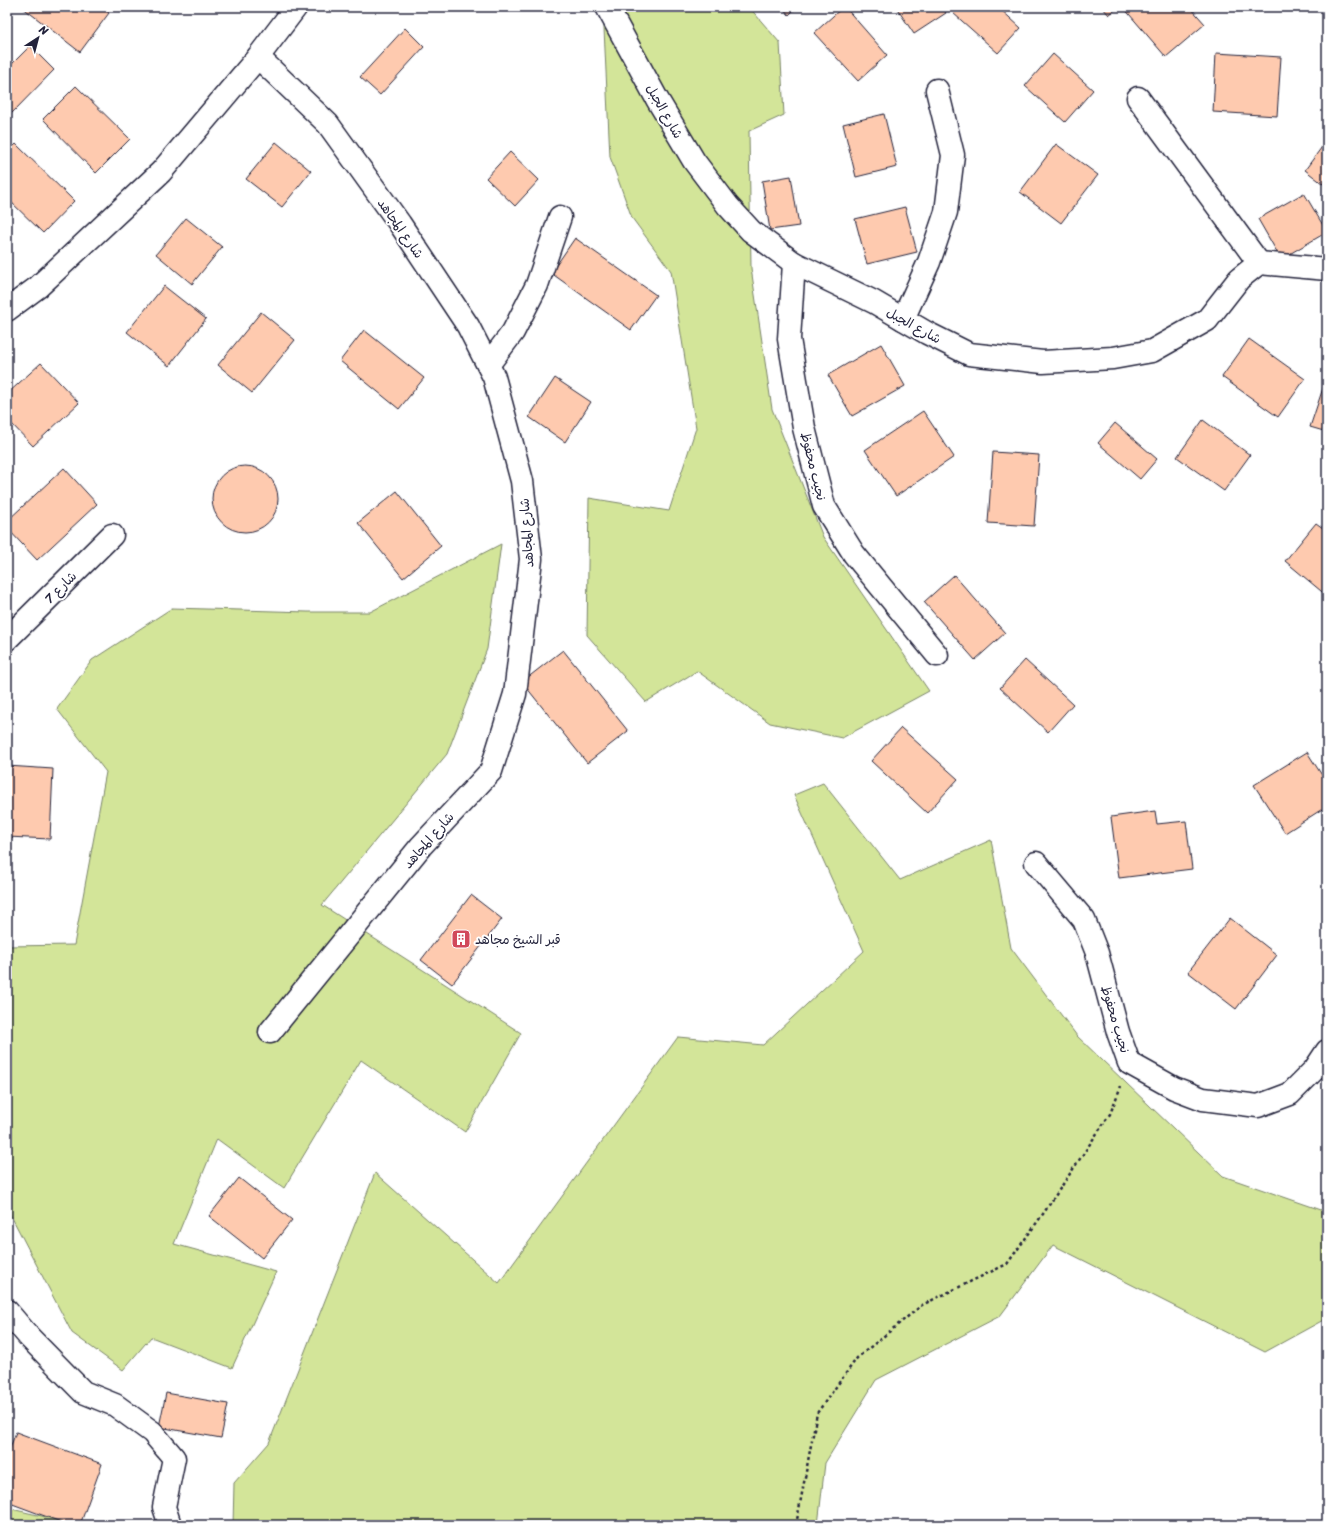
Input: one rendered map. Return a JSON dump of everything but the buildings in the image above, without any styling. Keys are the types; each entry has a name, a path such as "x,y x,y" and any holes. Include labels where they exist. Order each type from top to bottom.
{"street":[{"path":"7,310 38,287 161,172 258,57 296,7"},
{"name":"شارع الجبل","path":"607,7 657,99 694,162 728,206 751,231 794,264 874,302 927,333 969,354 1044,362 1113,358 1152,350 1207,320 1240,279 1259,263"},
{"name":"شارع المجاهد","path":"258,57 328,124 400,224 468,326 494,377 522,481 531,559 515,694 491,771 421,846 270,1032"},
{"path":"903,319 929,262 946,212 953,155 938,90"},
{"path":"1138,98 1259,263 1327,269"},
{"path":"488,365 513,332 537,285 560,217"},
{"name":"نجيب محفوظ","path":"794,264 789,339 804,428 824,506 854,554 937,655"},
{"name":"شارع 7","path":"7,639 112,535"},
{"name":"نجيب محفوظ","path":"1036,863 1084,920 1097,953 1118,1032 1129,1063 1174,1088 1204,1099 1258,1106 1290,1094 1315,1069 1327,1051"},
{"path":"7,1311 30,1338 83,1392 115,1405 140,1423 152,1432 174,1458 164,1507 170,1525"}],"path":[{"path":"797,1525 817,1413 857,1358 922,1305 1007,1264 1043,1214 1110,1114 1129,1063"}],"green space":[{"path":"603,7 749,7 780,43 784,115 749,131 751,268 772,409 823,537 929,691 842,738 770,723 697,671 646,702 587,635 589,498 669,511 696,428 671,271 632,218 610,157"},
{"path":"501,544 487,649 447,754 322,905 521,1033 465,1132 361,1060 284,1188 217,1139 174,1244 276,1272 232,1368 151,1337 123,1370 72,1333 7,1208 7,946 74,945 106,772 57,709 92,660 172,608 308,612 370,612"},
{"path":"823,783 900,880 991,840 1011,948 1077,1036 1223,1176 1327,1212 1327,1318 1265,1352 1053,1245 1000,1316 876,1380 825,1463 818,1525 233,1525 234,1483 269,1443 375,1173 499,1283 678,1037 763,1045 864,951 794,795"},
{"path":"7,1508 81,1525 7,1525"}],"place":[{"name":"قبر الشيخ مجاهد","path":"461,939"}]}
